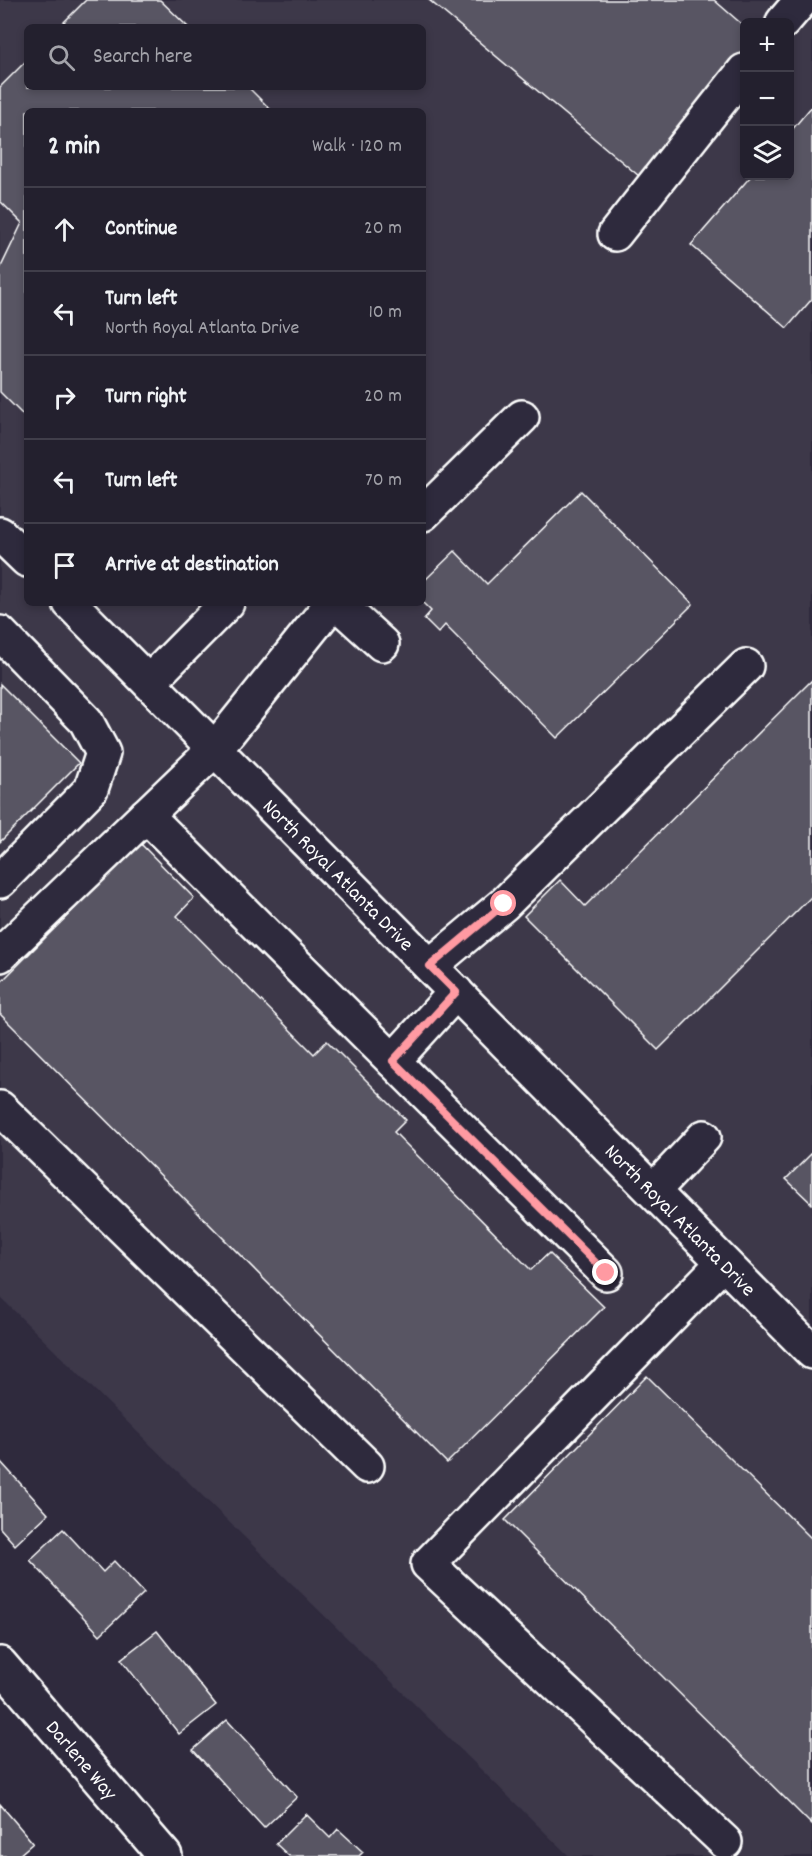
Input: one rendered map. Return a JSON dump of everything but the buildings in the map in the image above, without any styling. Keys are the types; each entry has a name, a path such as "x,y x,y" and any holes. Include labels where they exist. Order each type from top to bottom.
{"street":[{"path":"615,234 743,72"},
{"path":"426,511 522,417"},
{"path":"0,534 24,557"},
{"name":"North Royal Atlanta Drive","path":"73,606 812,1352"},
{"path":"149,682 224,606"},
{"path":"0,955 215,749 330,606"},
{"path":"340,606 382,644"},
{"path":"0,633 86,721 103,753 91,789 0,881"},
{"path":"430,966 504,904 746,666"},
{"path":"146,815 606,1273"},
{"path":"393,1061 456,992"},
{"path":"0,1108 367,1466"},
{"path":"653,1191 704,1137"},
{"path":"723,1263 428,1564 725,1842"},
{"name":"Darlene Way","path":"0,1664 165,1856"}],"shaded area":[{"path":"0,0 812,0 812,1856 569,1856 0,1297"}],"route":[{"path":"504,904 430,966 456,992 393,1061 606,1273"}]}
